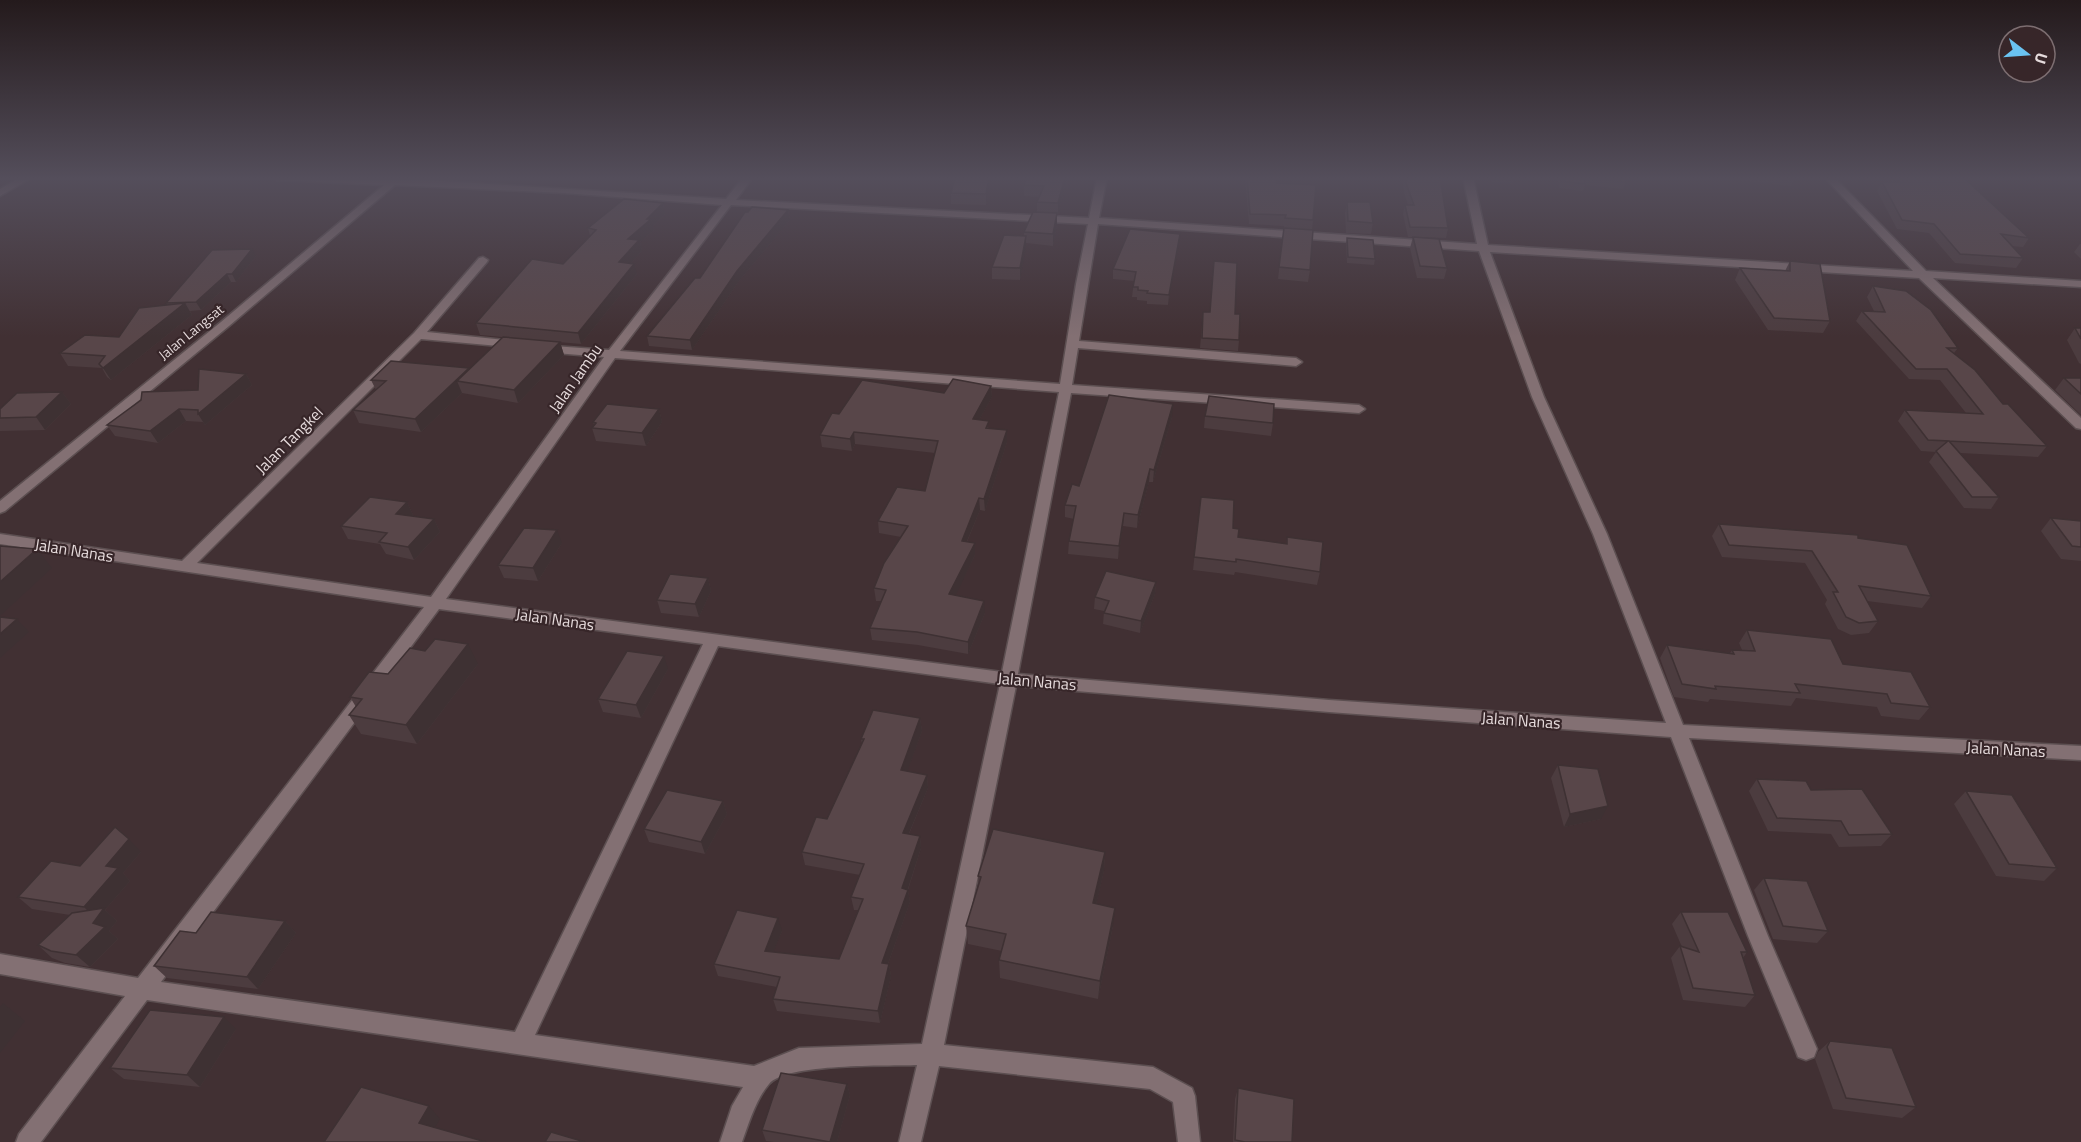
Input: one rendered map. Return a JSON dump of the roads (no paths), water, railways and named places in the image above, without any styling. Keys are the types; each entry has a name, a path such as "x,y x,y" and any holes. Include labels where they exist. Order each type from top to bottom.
{"street":[{"name":"Jalan Langsat","path":"0,508 234,317 336,230"},
{"name":"Jalan Jambu","path":"27,1142 435,603 611,355 708,230"},
{"path":"910,1142 931,1054 1009,680 1066,387 1081,284 1093,230"},
{"path":"1229,230 2081,284"},
{"path":"1480,230 1484,248 1538,397 1600,534 1758,936 1806,1049"},
{"path":"1880,230 1923,275 2081,425"},
{"name":"Jalan Tangkel","path":"184,567 418,335 483,260"},
{"path":"418,335 611,355 1359,409"},
{"path":"1072,344 1296,362"},
{"name":"Jalan Nanas","path":"0,538 435,603 1009,680 1677,731 2081,753"},
{"path":"520,1044 713,640"},
{"path":"0,964 142,988 760,1078"},
{"path":"731,1142 740,1114 762,1074 799,1059 931,1054 1153,1078 1184,1096 1189,1142"}]}
